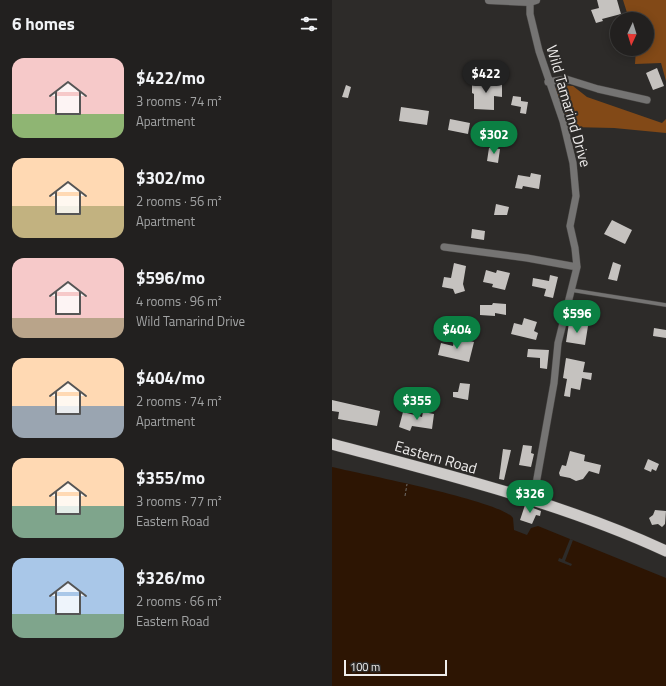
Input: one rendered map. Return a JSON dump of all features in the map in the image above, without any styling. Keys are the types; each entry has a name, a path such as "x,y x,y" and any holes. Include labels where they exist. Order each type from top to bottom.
{"highway":[{"name":"Eastern Road","path":"332,444 533,501 638,538 666,551"}],"street":[{"path":"490,0 533,1"},
{"name":"Wild Tamarind Drive","path":"533,1 530,14 548,82 563,121 573,163 576,196 570,226 575,248 577,267 558,343 554,384 533,501"},
{"path":"548,82 559,79 573,81 598,89 647,100"},
{"path":"444,247 527,258 577,267"}],"lane":[{"path":"571,290 666,305"}],"path":[{"path":"405,496 407,484"}],"shaded area":[{"path":"623,0 666,0 666,81 661,63 635,64 636,56 654,56 654,12 627,12"},
{"path":"558,85 573,86 587,97 662,123 666,119 666,133 614,128 570,127 555,91"},
{"path":"332,467 458,496 484,504 503,511 513,518 514,530 527,535 531,528 538,526 666,578 666,686 332,686"}],"pier":[{"path":"570,539 573,540 565,561 572,564 571,566 558,561 559,558 562,559"}],"building":[{"path":"597,0 617,0 620,12 610,12 610,17 602,19 603,21 596,23 591,10 599,8"},
{"path":"657,68 664,86 653,90 646,73"},
{"path":"472,81 502,82 502,97 494,96 494,110 474,109"},
{"path":"346,85 351,87 348,98 342,97"},
{"path":"513,96 521,97 521,101 528,102 526,114 520,113 521,107 511,105"},
{"path":"401,107 429,111 427,125 399,121"},
{"path":"450,119 470,123 468,134 448,130"},
{"path":"489,148 500,149 498,163 487,161"},
{"path":"531,173 541,175 539,189 523,186 522,189 515,188 518,175 530,177"},
{"path":"496,204 509,207 507,215 494,215"},
{"path":"612,220 632,230 625,244 604,234"},
{"path":"472,229 485,231 484,240 471,238"},
{"path":"613,262 621,265 617,281 608,279"},
{"path":"454,263 466,266 463,284 465,291 455,294 453,289 442,287 444,277 451,278"},
{"path":"486,270 496,273 497,270 510,273 505,290 492,287 493,284 483,282"},
{"path":"550,275 558,277 553,298 544,296 546,289 532,286 533,278 549,281"},
{"path":"493,303 506,304 506,315 495,313 495,316 480,315 480,305 492,305"},
{"path":"524,318 537,322 534,331 538,333 536,340 511,334 514,323 522,325"},
{"path":"569,323 588,326 585,345 566,342"},
{"path":"654,328 666,330 666,338 653,336"},
{"path":"455,338 474,342 469,362 438,355 441,343 453,346"},
{"path":"528,349 549,350 547,369 540,368 540,358 527,357"},
{"path":"566,358 585,362 583,372 592,373 591,380 582,378 580,390 571,388 570,397 564,396 567,379 563,378"},
{"path":"460,383 470,384 468,400 453,397 453,392 458,392"},
{"path":"399,399 406,401 404,409 397,407"},
{"path":"332,400 380,411 377,426 338,419 339,412 332,411"},
{"path":"403,412 422,417 423,412 434,414 432,429 412,426 410,431 399,427"},
{"path":"523,445 532,446 531,453 534,454 531,467 519,465"},
{"path":"503,449 511,450 504,480 499,479"},
{"path":"570,451 585,455 584,461 601,465 599,474 589,471 583,479 576,481 560,476 559,473 562,465 566,466"},
{"path":"648,459 659,464 656,471 652,469 651,472 644,469"},
{"path":"525,505 541,511 540,516 536,515 532,524 520,520"},
{"path":"655,510 666,511 665,524 662,527 658,524 652,525 649,518 653,515"}]}
